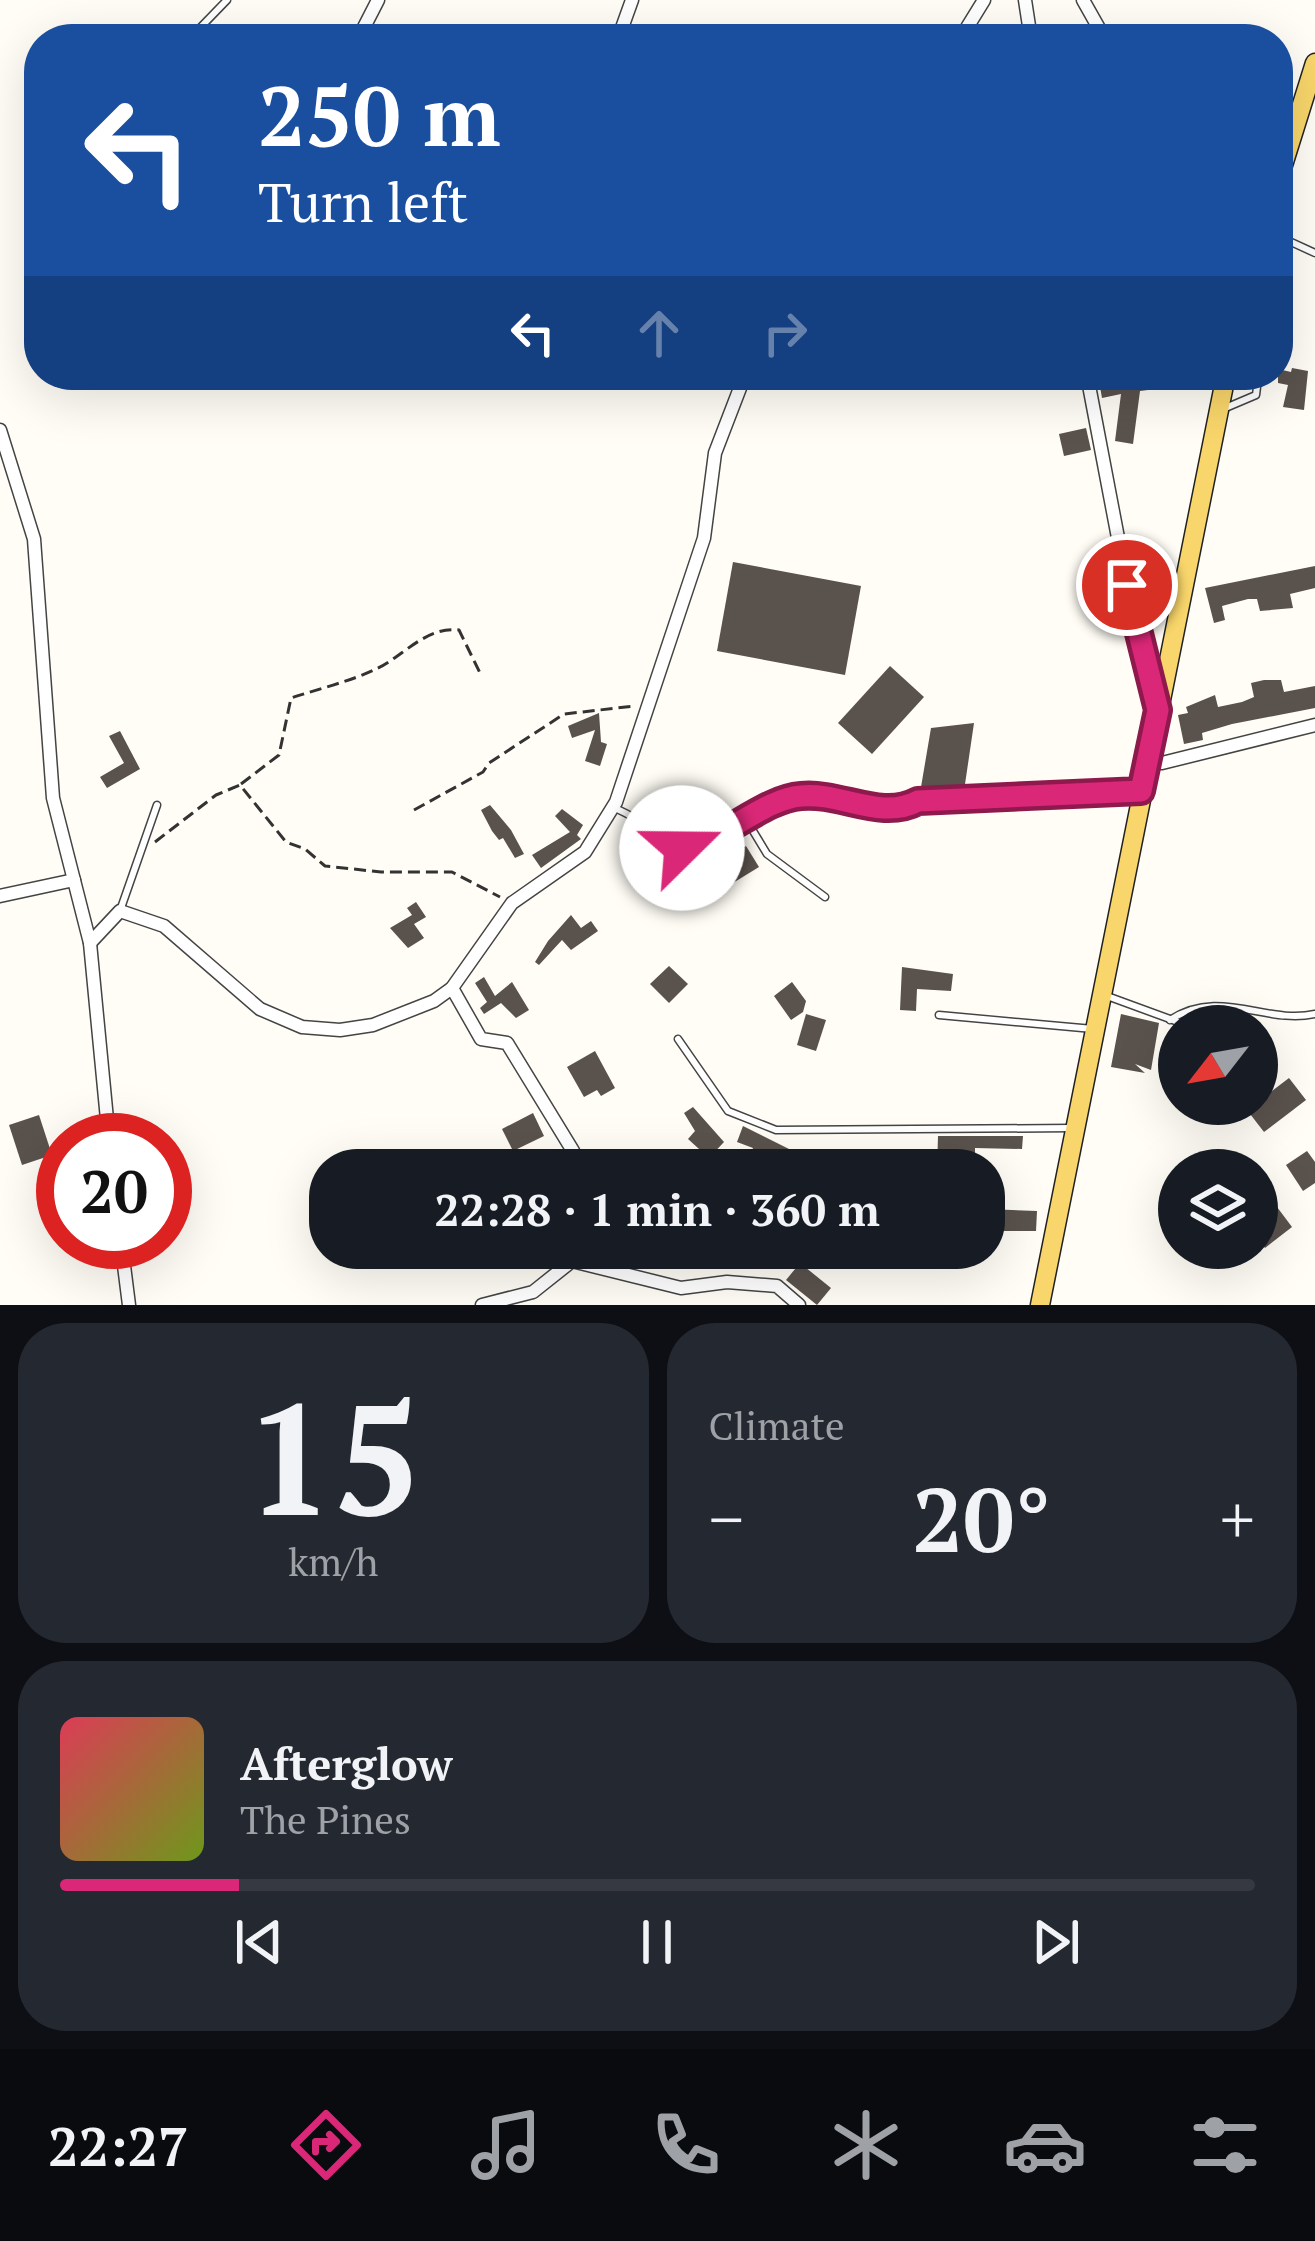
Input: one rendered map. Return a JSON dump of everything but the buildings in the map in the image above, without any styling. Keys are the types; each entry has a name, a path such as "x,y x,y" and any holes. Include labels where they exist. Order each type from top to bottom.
{"main road":[{"path":"1293,133 1315,63"},
{"path":"1040,1305 1223,390"}],"street":[{"path":"90,943 120,911 164,926 260,1009 302,1027 340,1030 373,1025 434,1001 452,988 512,903 585,852 613,807 704,538 715,453 739,390"},
{"path":"1090,390 1127,585 1158,710"},
{"path":"0,430 5,464 34,539 53,798 90,943 106,1113"},
{"path":"1149,762 1162,763 1315,725"},
{"path":"0,896 74,880"},
{"path":"452,988 481,1039 507,1043 571,1149"},
{"path":"125,1269 129,1305"},
{"path":"482,1305 532,1292 556,1269"},
{"path":"620,1269 681,1288 728,1282 777,1286 799,1305"}],"lane":[{"path":"204,24 227,0"},
{"path":"1220,410 1256,395 1257,390"},
{"path":"613,807 682,848 702,844 792,796 900,811 918,801 1141,791"},
{"path":"120,911 157,805"},
{"path":"748,821 767,854 825,897"},
{"path":"1103,995 1158,1016"},
{"path":"1278,1010 1315,1014"},
{"path":"939,1015 1096,1029"},
{"path":"678,1039 728,1111 776,1130 1076,1128"}],"path":[{"path":"145,849 279,755 291,698 377,669 412,644 450,628 459,630 481,674"},
{"path":"414,810 483,772 564,714 649,704"},
{"path":"240,785 286,842 305,849 325,866 452,872 512,903"}],"route":[{"path":"682,848 702,844 792,796 900,811 918,801 1141,791 1158,710 1127,585"}]}
